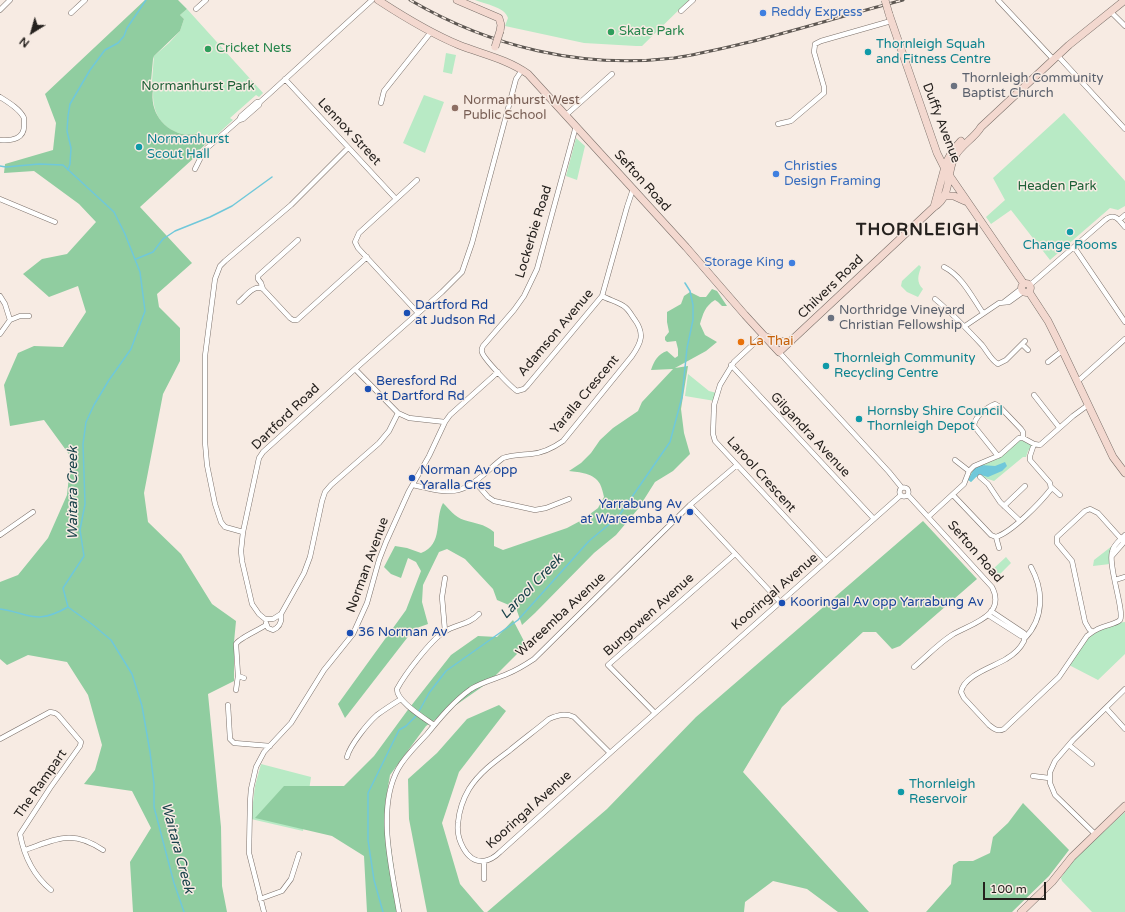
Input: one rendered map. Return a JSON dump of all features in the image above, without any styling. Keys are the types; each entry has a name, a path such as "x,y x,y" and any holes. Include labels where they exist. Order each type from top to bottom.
{"main road":[{"name":"Sefton Road","path":"378,0 431,32 522,70 528,74 686,247 779,352"},
{"path":"457,0 498,17 501,25 500,31 491,57"},
{"name":"Duffy Avenue","path":"885,0 937,151 945,169 1048,321 1113,457 1125,473"},
{"path":"934,207 935,199 945,169 950,155 955,147 975,129 980,127 1069,45 1125,0"},
{"path":"945,169 960,149 978,132 980,127"},
{"name":"Chilvers Road","path":"779,352 941,202 950,177 953,160"},
{"path":"940,187 950,177"},
{"path":"944,196 954,196 967,202"},
{"path":"763,335 775,341 791,341"},
{"path":"1021,912 1052,882 1072,857 1125,806"}],"street":[{"path":"0,10 10,0"},
{"path":"71,14 85,0"},
{"path":"196,9 206,0"},
{"path":"195,169 207,148 259,105 260,102 372,0"},
{"path":"681,11 693,0"},
{"path":"998,0 1125,128"},
{"path":"1110,11 1125,26"},
{"path":"778,124 792,121 824,93 824,87 814,52 815,44 890,17"},
{"path":"381,103 384,91 431,32"},
{"name":"Dartford Road","path":"265,619 259,614 252,604 241,551 243,532 259,458 263,452 455,280 465,267 516,79 522,70"},
{"path":"566,115 612,74"},
{"name":"Lennox Street","path":"285,79 396,200"},
{"path":"0,97 18,110 24,118 25,130 22,136 14,140 0,140"},
{"name":"Lockerbie Road","path":"498,372 482,354 481,350 524,296 537,269 576,126"},
{"path":"243,532 225,527 221,522 215,504 207,465 205,442 205,356 215,279 220,266 225,261 292,205 348,148"},
{"path":"417,180 358,233 355,242 358,248 418,313"},
{"name":"Adamson Avenue","path":"498,372 517,391 524,389 602,296 633,189"},
{"path":"0,199 55,222"},
{"path":"1118,220 1125,215"},
{"path":"965,326 999,303 1009,302 1108,218 1114,217 1125,227"},
{"path":"298,240 258,276 263,289 290,318 294,320 297,320 367,257"},
{"path":"1074,247 1125,322"},
{"path":"944,268 952,272 961,281 983,313"},
{"path":"239,302 255,287 263,289"},
{"path":"0,296 5,304 10,320"},
{"name":"Yaralla Crescent","path":"413,485 438,491 456,491 467,488 503,458 540,452 556,446 563,441 637,349 641,336 640,327 625,308 602,296"},
{"path":"935,299 965,326 998,364 1006,360 1023,343 1028,350"},
{"path":"0,334 10,320 20,316 29,316"},
{"name":"Larool Crescent","path":"763,335 731,365 720,385 715,401 715,441 826,561"},
{"path":"1077,382 1125,339"},
{"path":"1048,362 1062,351"},
{"name":"Sefton Road","path":"779,352 902,488"},
{"name":"Gilgandra Avenue","path":"731,365 874,519"},
{"path":"355,369 398,414 409,418 445,422"},
{"name":"Norman Avenue","path":"264,912 250,853 250,802 251,789 256,767 264,752 283,734 324,670 353,634 367,603 379,560 413,485 445,422 450,415 498,372"},
{"path":"1034,395 1059,427"},
{"path":"998,456 974,426 976,420 989,407 995,404 1000,406 1021,429 1023,432 1023,438"},
{"path":"928,517 964,484 969,471 976,465 998,456 1016,440 1023,438 1034,444 1042,444 1059,427 1088,405"},
{"path":"281,614 273,619 265,619 268,628 273,630 277,628 280,622 281,614 304,572 310,557 325,492 379,443 389,431 398,414"},
{"path":"1034,444 1030,460 1050,483 1051,487 1060,495"},
{"path":"955,460 969,471"},
{"name":"Wareemba Avenue","path":"399,912 386,826 389,798 393,781 398,769 455,702 471,689 521,668 534,659 690,505 736,464"},
{"path":"980,477 990,483 1004,506 1020,521"},
{"path":"475,482 494,502 535,510 546,508 569,499"},
{"path":"1004,506 1024,486"},
{"path":"953,495 982,527 991,535 996,537 1000,536 1020,521 1049,491 1051,487"},
{"path":"902,488 908,490 908,495 904,497 901,495 900,492 902,488"},
{"name":"Kooringal Avenue","path":"610,753 574,717 562,715 549,719 484,770 469,790 461,809 458,824 458,836 462,847 469,856 475,859 484,861 493,858 610,753 654,712 901,495"},
{"name":"Sefton Road","path":"908,495 992,587 996,596 994,606 990,613"},
{"path":"690,505 780,602"},
{"path":"1031,567 1038,581 1040,590 1040,604 1038,616 1031,632 1024,637 1022,645 1012,655 996,665 980,672 964,685 961,690 964,698 989,725 996,730 1001,730 1004,728 1059,678 1083,640 1092,632 1122,621 1122,611 1115,580 1112,556 1113,549 1124,539 1098,513 1090,509 1085,511 1057,537 1057,543 1072,561 1085,622 1092,632"},
{"path":"0,535 33,512"},
{"path":"996,537 999,548"},
{"name":"Bungowen Avenue","path":"654,712 608,665 735,554"},
{"path":"1115,580 1125,577"},
{"path":"445,578 442,597 445,631"},
{"path":"914,667 952,635 977,623 990,613 1024,637"},
{"path":"434,725 401,699 397,692 399,685 416,662 445,631 474,620 479,614"},
{"path":"236,690 238,676 236,644 238,640 256,632 266,625"},
{"path":"238,676 244,678"},
{"path":"1095,834 1055,795 1049,778 1053,764 1069,745 1125,689"},
{"path":"347,757 348,750 370,722 378,714 401,699"},
{"path":"228,705 230,739 234,743 270,746"},
{"path":"1106,708 1125,729"},
{"name":"The Rampart","path":"0,739 50,712 58,715 81,742 80,746 18,834 32,868 37,876 51,890"},
{"path":"1069,745 1092,764"},
{"path":"1033,776 1049,778"},
{"path":"25,850 65,837 95,844 103,850"},
{"path":"260,899 282,891 290,879 299,854"},
{"path":"484,861 484,879"}],"green space":[{"path":"145,0 178,0 187,9 180,15 184,19 180,31 154,56 153,59 151,81 154,85 154,109 162,122 174,131 182,134 198,134 208,142 194,155 195,157 140,207 192,263 157,294 159,307 180,328 180,361 163,394 144,493 148,522 181,554 212,604 236,621 234,642 234,681 208,694 221,827 222,886 227,912 133,912 130,862 151,828 132,791 84,784 95,770 102,745 88,695 67,662 28,655 7,665 0,659 0,582 18,575 48,538 67,495 71,457 44,420 10,426 4,385 18,353 34,346 63,347 86,312 78,286 49,297 23,274 42,259 67,254 96,222 79,204 34,171 4,173 5,164 53,150 56,123 45,94"},
{"path":"475,0 689,0 642,46 636,46 584,43 505,26 508,18 503,11 494,6"},
{"name":"Normanhurst Park","path":"187,9 263,93 259,97 256,95 230,118 233,120 209,142 198,134 184,135 167,127 158,116 153,102 154,85 152,81 154,56 180,31 184,19 180,15"},
{"path":"446,53 456,55 452,74 443,72"},
{"path":"424,95 444,102 425,153 403,143"},
{"name":"Headen Park","path":"1064,113 1125,181 1125,206 1118,210 1110,208 1050,260 1011,210 991,224 986,217 1005,200 993,178"},
{"path":"576,138 585,146 577,180 566,176"},
{"path":"919,265 921,267 918,281 923,289 918,297 907,292 901,286 902,281"},
{"path":"712,289 717,291 727,306 722,306 715,300 712,302 703,314 700,324 705,335 717,342 706,351 675,368 688,366 681,409 684,433 690,454 673,471 655,482 638,509 616,535 594,553 522,625 516,608 497,600 493,589 465,559 447,549 439,552 423,585 422,602 428,624 414,629 345,718 338,704 406,610 421,571 416,562 408,558 401,578 391,574 384,567 395,546 421,553 428,549 436,538 440,510 443,503 452,513 461,519 483,525 494,532 494,546 503,550 567,528 582,520 598,508 604,497 601,486 597,480 590,475 569,471 581,463 591,453 600,440 613,428 638,411 642,402 673,369 651,370 657,358 664,352 667,351 675,358 678,356 676,341 667,342 665,340 665,337 669,332 667,312 681,304 684,296 690,292 700,297 706,297"},
{"path":"688,374 709,391 717,393 715,401 685,396"},
{"path":"1021,438 1033,445 1028,451 1026,457 1023,457 994,481 981,475 976,477 971,482 967,479 970,471 976,466 990,461"},
{"path":"923,521 977,579 900,646 892,649 876,632 863,632 782,707 743,772 869,912 838,912 807,889 773,881 745,902 744,912 487,912 607,809 696,717"},
{"path":"1112,546 1113,547 1109,556 1110,564 1093,566 1094,560"},
{"path":"1006,557 1011,563 999,575 993,569"},
{"path":"513,620 526,645 489,682 426,726 390,775 385,805 400,912 367,912 364,856 332,836 255,818 284,786 344,786 374,756 451,655 478,636 497,637"},
{"path":"1125,622 1125,654 1098,680 1069,665 1093,633 1106,626"},
{"path":"499,705 506,711 459,772 442,823 460,884 484,912 427,912 409,819 408,779 437,753 467,719"},
{"path":"261,764 311,777 303,831 251,819 255,786"},
{"path":"1023,803 1069,850 1049,876 1012,912 926,912 951,884 953,865 959,861 973,861 990,853 993,837 1008,823"},
{"path":"1125,812 1125,912 1092,912 1062,881 1061,878 1072,861"}],"water":[{"path":"1005,462 1007,466 1002,471 988,477 981,475 976,477 971,482 968,480 975,467 981,465 995,466"}],"waterway":[{"path":"68,170 71,148 67,131 70,104 90,70 105,50 118,43 124,36 127,28 146,0"},
{"name":"Waitara Creek","path":"0,166 6,167 39,164 63,165 114,212 125,234 140,272 145,311 131,349 109,380 86,422 83,444 85,504 80,530 84,556 63,588 68,607 111,640 132,674 142,706 150,752 154,784 154,807 174,883 184,912"},
{"path":"136,259 153,252 163,239 175,231 210,217 232,206 272,177"},
{"name":"Larool Creek","path":"383,912 374,880 368,840 368,793 399,730 406,726 417,715 429,693 446,671 518,620 589,541 618,517 670,442 682,397 687,348 693,320 693,305 690,291 685,283"},
{"path":"0,609 34,617 41,617 48,616 68,607"}],"railway":[{"path":"410,0 472,30 504,42 538,51 571,57 640,61 674,58 724,48 903,0"}],"place":[{"name":"Reddy Express","path":"763,13"},
{"name":"Skate Park","path":"611,32"},
{"name":"Cricket Nets","path":"208,49"},
{"name":"Thornleigh Squah and Fitness Centre","path":"868,52"},
{"name":"Thornleigh Community Baptist Church","path":"954,86"},
{"name":"Normanhurst West Public School","path":"455,108"},
{"name":"Normanhurst Scout Hall","path":"139,147"},
{"name":"Christies Design Framing","path":"776,174"},
{"name":"Change Rooms","path":"1070,232"},
{"name":"Storage King","path":"792,263"},
{"name":"Dartford Rd at Judson Rd","path":"407,313"},
{"name":"Northridge Vineyard Christian Fellowship","path":"831,318"},
{"name":"La Thai","path":"741,342"},
{"name":"Thornleigh Community Recycling Centre","path":"826,366"},
{"name":"Beresford Rd at Dartford Rd","path":"368,389"},
{"name":"Hornsby Shire Council Thornleigh Depot","path":"859,419"},
{"name":"Norman Av opp Yaralla Cres","path":"412,478"},
{"name":"Yarrabung Av at Wareemba Av","path":"690,512"},
{"name":"Kooringal Av opp Yarrabung Av","path":"782,603"},
{"name":"36 Norman Av","path":"350,633"},
{"name":"Thornleigh Reservoir","path":"901,792"}],"district":[{"name":"THORNLEIGH","path":"918,231"}]}
